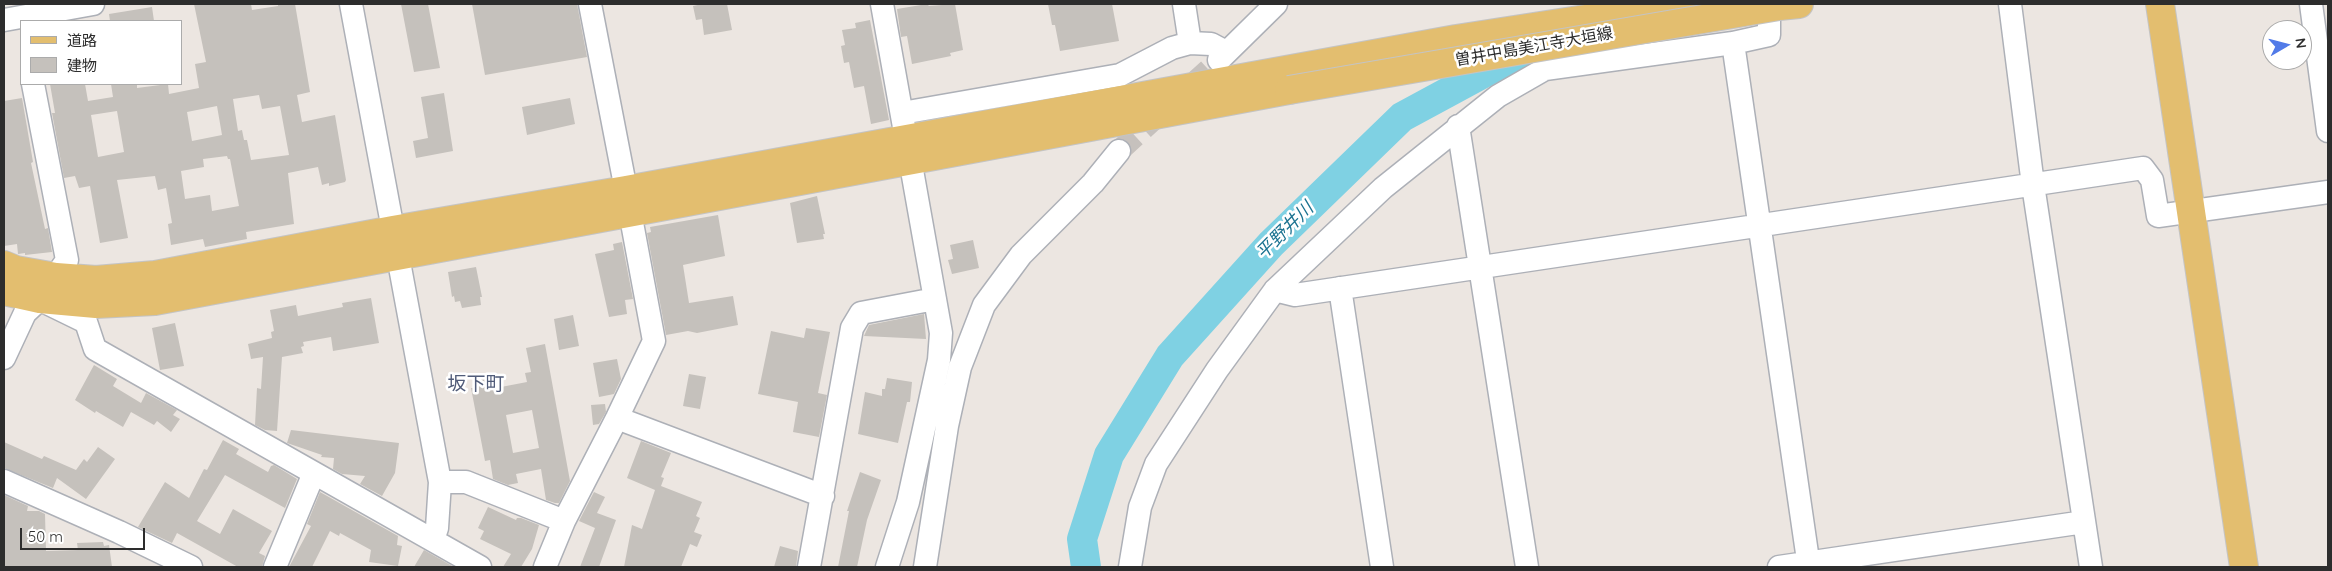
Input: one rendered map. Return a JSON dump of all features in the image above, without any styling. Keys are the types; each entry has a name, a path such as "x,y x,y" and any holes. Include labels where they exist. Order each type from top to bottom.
{"main road":[{"name":"曽井中島美江寺大垣線","path":"1290,79 1456,39 1683,4"},
{"path":"2160,4 2244,567"},
{"name":"曽井中島美江寺大垣線","path":"1290,79 1782,5"},
{"path":"4,265 16,270 56,277 96,280 155,276 395,242 1290,79"},
{"path":"4,290 40,299 96,304 155,301 395,242"}],"street":[{"path":"15,16 93,4"},
{"path":"351,4 378,137 395,242 440,482 437,528 433,540"},
{"path":"545,567 564,521 654,341 590,4"},
{"path":"882,4 941,333 939,360 908,502 887,567"},
{"path":"1184,4 1190,43"},
{"path":"902,113 1120,75 1172,48 1190,43 1212,44 1222,56 1276,4"},
{"path":"2010,4 2033,185 2090,567"},
{"path":"2311,4 2328,131"},
{"path":"1130,567 1140,507 1156,464 1218,370 1275,290 1382,188 1498,96 1545,69 1733,42 1769,34 1782,5"},
{"path":"1733,42 1808,565"},
{"path":"7,344 25,313 40,299 67,260 33,85"},
{"path":"1458,126 1482,267 1527,567"},
{"path":"925,567 947,426 960,367 984,305 1021,255 1093,183 1119,151"},
{"path":"1275,290 1295,295 2143,168 2152,180 2158,216 2328,192"},
{"path":"1340,288 1382,567"},
{"path":"40,299 86,322 94,349 480,567"},
{"path":"809,567 852,328 861,313 935,299"},
{"path":"617,418 823,496"},
{"path":"275,567 314,473"},
{"path":"4,481 119,532 191,567"},
{"path":"440,482 466,482 564,521"},
{"path":"1779,567 1808,565 2084,522"}],"building":[{"path":"194,4 251,4 252,10 278,6 278,4 295,4 310,92 297,95 302,122 335,115 345,182 329,186 329,183 322,185 318,167 288,173 294,224 246,232 247,239 205,247 203,239 171,245 168,224 172,223 166,188 158,190 155,176 117,180 128,238 100,243 90,186 79,188 75,176 64,178 52,113 55,113 50,85 85,85 88,101 113,97 111,85 137,85 137,88 168,85 169,94 199,88 195,64 206,62","holes":["259,95 262,109 280,106 289,155 251,160 247,140 244,140 242,130 238,131 233,99","217,106 222,135 192,141 187,112","117,111 124,152 98,157 91,115","227,156 230,159 239,206 212,211 210,195 185,199 181,171 204,167 203,159"]},
{"path":"401,4 428,4 440,68 414,72"},
{"path":"472,4 577,4 587,57 485,75"},
{"path":"727,4 732,30 704,35 702,19 696,20 693,6"},
{"path":"927,4 929,6 955,4 963,50 950,53 951,56 912,64 907,36 901,37 897,9"},
{"path":"1048,4 1112,4 1119,41 1060,51 1055,25 1052,25"},
{"path":"152,7 154,20 110,20 109,14"},
{"path":"870,20 889,120 871,124 864,86 854,88 849,62 844,63 841,46 845,45 842,30 856,28 855,23"},
{"path":"444,93 453,151 416,158 413,141 428,138 421,97"},
{"path":"22,98 33,162 31,163 45,229 48,228 52,252 25,255 25,253 18,254 17,244 4,246 4,101"},
{"path":"570,98 575,124 527,135 522,107"},
{"path":"817,196 825,234 823,234 824,239 797,243 790,203"},
{"path":"718,215 725,256 683,265 689,303 733,296 738,325 697,333 688,331 666,335 647,233 651,232 650,227"},
{"path":"973,240 979,268 952,274 948,260 953,259 950,245"},
{"path":"622,242 633,299 625,300 627,314 609,317 595,254 614,250 613,244"},
{"path":"476,267 482,297 480,297 481,305 462,308 460,301 455,302 454,296 452,297 448,272"},
{"path":"371,298 379,343 333,351 331,337 303,342 304,346 301,347 303,353 282,357 277,431 265,430 255,425 257,388 261,389 263,357 251,359 248,344 272,338 271,332 274,331 270,310 296,305 298,316 343,307 342,303"},
{"path":"924,314 926,339 864,336 869,325"},
{"path":"573,315 579,346 559,350 554,319"},
{"path":"175,323 184,366 160,370 152,328"},
{"path":"806,328 830,332 818,393 827,395 819,437 793,432 798,402 758,394 771,331 804,338"},
{"path":"545,344 570,481 559,503 546,500 541,469 516,474 518,483 508,485 493,479 490,460 485,461 471,388 473,388 474,381 499,376 501,387 527,382 525,373 531,372 526,348","holes":["532,410 539,448 513,453 506,415"]},
{"path":"617,359 621,379 614,394 599,397 593,363"},
{"path":"94,365 117,379 113,386 141,403 146,393 177,410 173,415 180,419 171,432 157,421 154,425 131,412 123,427 96,411 95,413 75,400"},
{"path":"689,374 706,377 700,409 683,406"},
{"path":"887,378 912,382 910,402 907,402 898,443 858,434 865,392 882,396 882,389 885,389"},
{"path":"605,404 606,412 599,424 593,425 591,405"},
{"path":"291,430 399,443 395,473 382,496 360,484 365,476 342,474 333,469 334,458 321,457 322,455 287,443"},
{"path":"223,440 239,449 236,454 268,472 271,466 274,465 297,479 285,508 225,475 197,521 220,534 233,509 272,531 259,553 265,556 262,567 238,567 177,533 172,543 138,527 165,482 189,498 204,469 207,470"},
{"path":"641,441 671,453 661,477 664,478 661,486 702,502 696,516 700,518 694,532 702,535 697,547 690,544 681,567 624,567 632,525 642,529 655,490 627,478"},
{"path":"4,442 42,459 44,456 76,470 84,459 87,462 98,447 115,459 86,499 57,478 53,488 4,468"},
{"path":"860,472 881,480 867,520 857,567 838,567 849,511 847,511"},
{"path":"320,492 398,536 397,545 402,546 398,566 369,562 371,550 340,533 339,536 330,531 312,567 289,567 311,526 307,524"},
{"path":"594,492 605,497 597,513 616,520 599,567 580,567 595,528 579,521"},
{"path":"4,495 28,506 27,511 39,511 45,514 46,551 78,550 77,543 103,542 104,546 109,545 112,567 4,567"},
{"path":"488,507 516,520 521,518 539,525 532,549 521,567 503,567 511,554 480,539 484,531 478,528"},
{"path":"780,546 798,551 796,567 774,567"},
{"path":"424,550 454,567 414,567"}],"waterway":[{"name":"平野井川","path":"1086,567 1082,539 1109,455 1170,356 1271,244 1402,117 1526,50"}],"tunnel":[{"path":"1119,151 1219,60"}],"district":[{"name":"坂下町","path":"476,384"}]}
